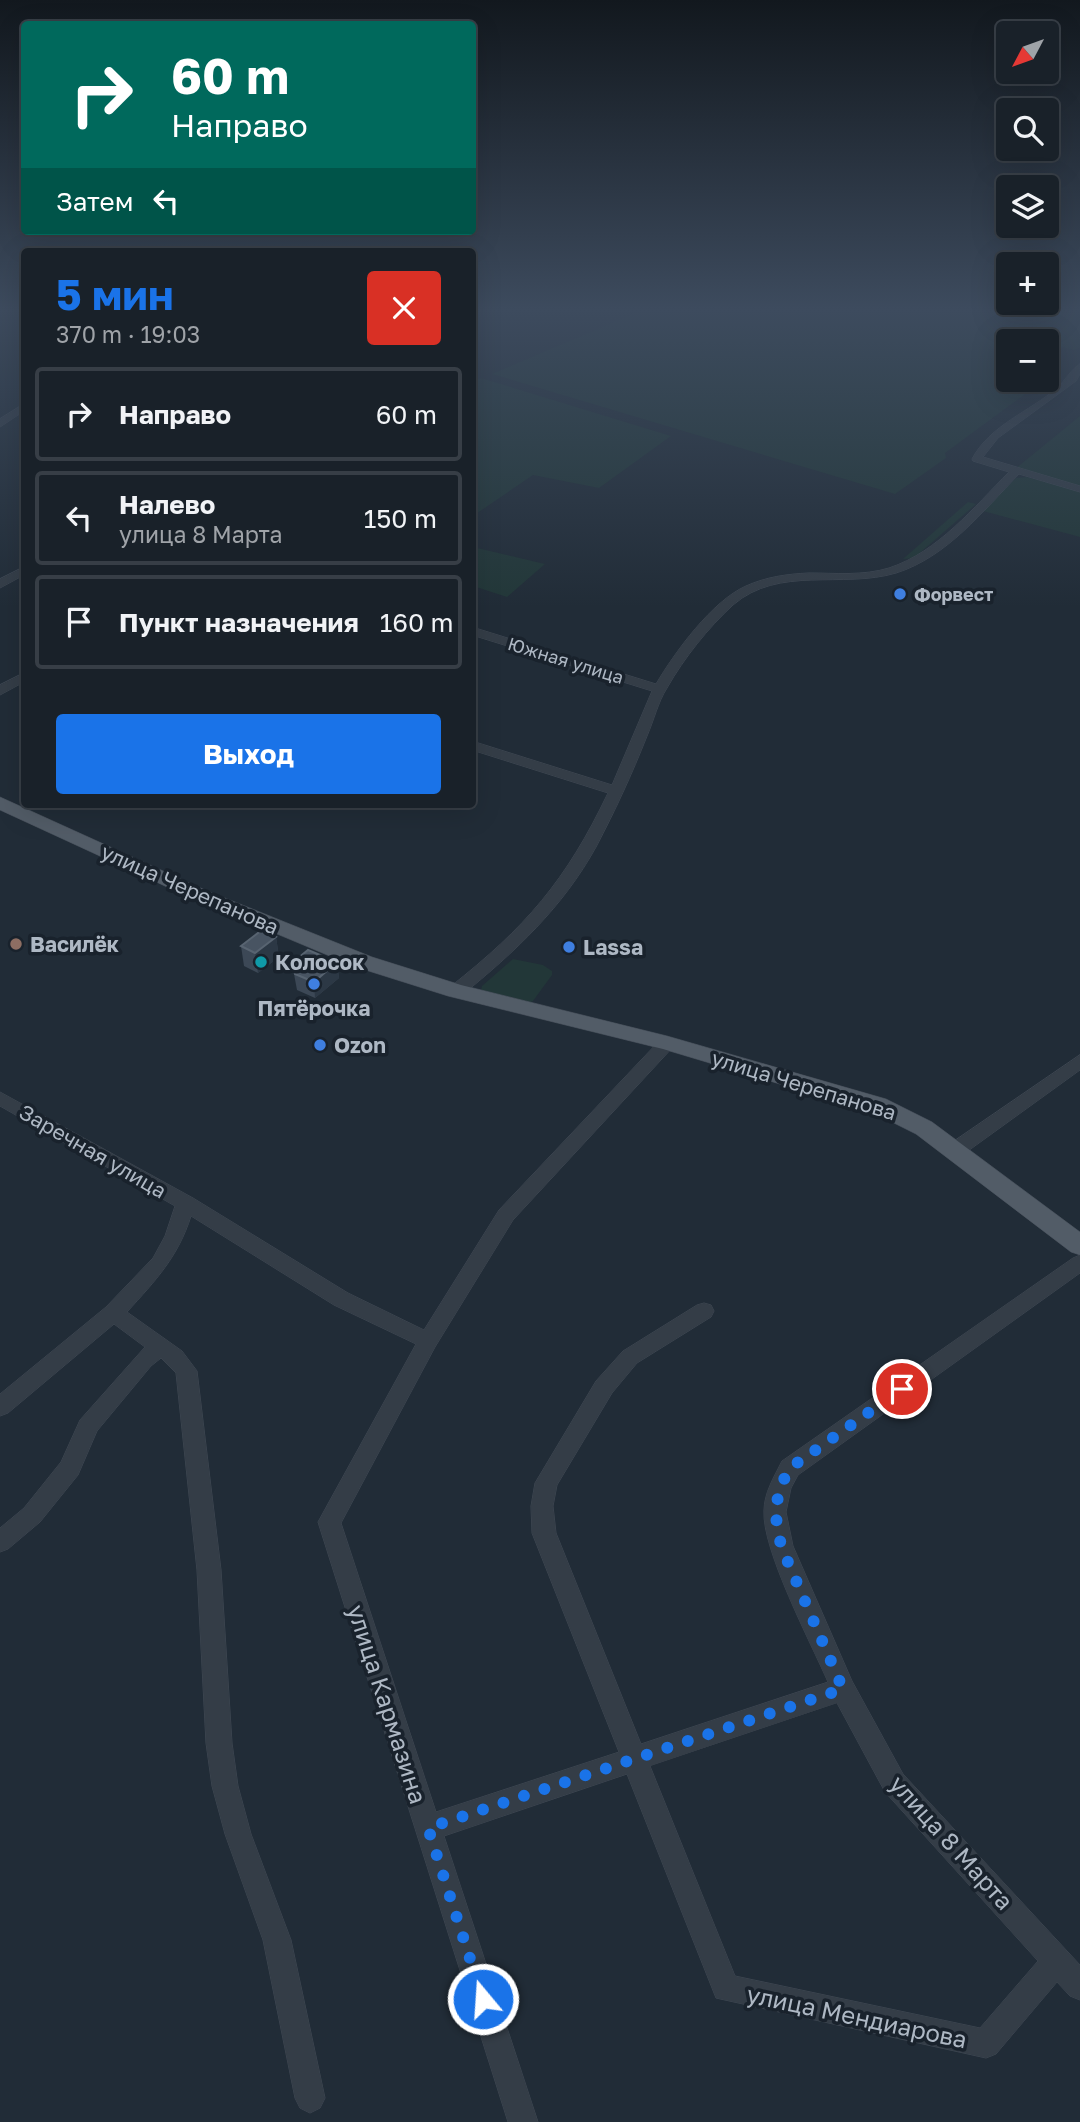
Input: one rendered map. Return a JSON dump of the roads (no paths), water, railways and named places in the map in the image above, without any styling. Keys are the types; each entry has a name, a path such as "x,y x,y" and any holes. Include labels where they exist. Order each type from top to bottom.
{"main road":[{"name":"улица Черепанова","path":"0,803 320,946 456,991 667,1043 878,1105 924,1128 1080,1245"}],"street":[{"path":"0,424 21,409"},
{"path":"1035,409 992,440 979,453 977,459 1080,489"},
{"path":"456,991 505,951 554,899 581,860 616,791 660,689 697,637 733,600 749,589 782,579 877,575 914,562 932,552 1015,472"},
{"path":"0,584 21,573"},
{"name":"Южная улица","path":"476,632 660,689"},
{"path":"0,691 21,679"},
{"path":"476,747 616,791"},
{"path":"428,1341 479,1255 506,1216 667,1043"},
{"path":"954,1151 1080,1061"},
{"name":"Заречная улица","path":"0,1098 186,1203 341,1299 428,1341"},
{"path":"0,1407 113,1312 160,1263 175,1236 186,1203"},
{"name":"улица 8 Марта","path":"1080,1264 790,1468 780,1487 775,1512 781,1546 843,1689 894,1783 1080,1986"},
{"name":"улица Мендиарова","path":"704,1311 630,1357 604,1387 546,1483 542,1506 544,1533 726,1988 986,2044 1057,1961"},
{"path":"113,1312 174,1357 187,1371 209,1570 219,1743 225,1786 277,1940 310,2098"},
{"name":"улица Кармазина","path":"428,1341 329,1522 523,2122"},
{"path":"0,1542 32,1516 70,1468 88,1426 144,1360 159,1347"},
{"path":"428,1828 843,1689"}],"place":[{"name":"Форвест","path":"900,594"},
{"name":"Василёк","path":"16,944"},
{"name":"Lassa","path":"569,947"},
{"name":"Колосок","path":"261,962"},
{"name":"Пятёрочка","path":"314,984"},
{"name":"Ozon","path":"320,1045"}]}
